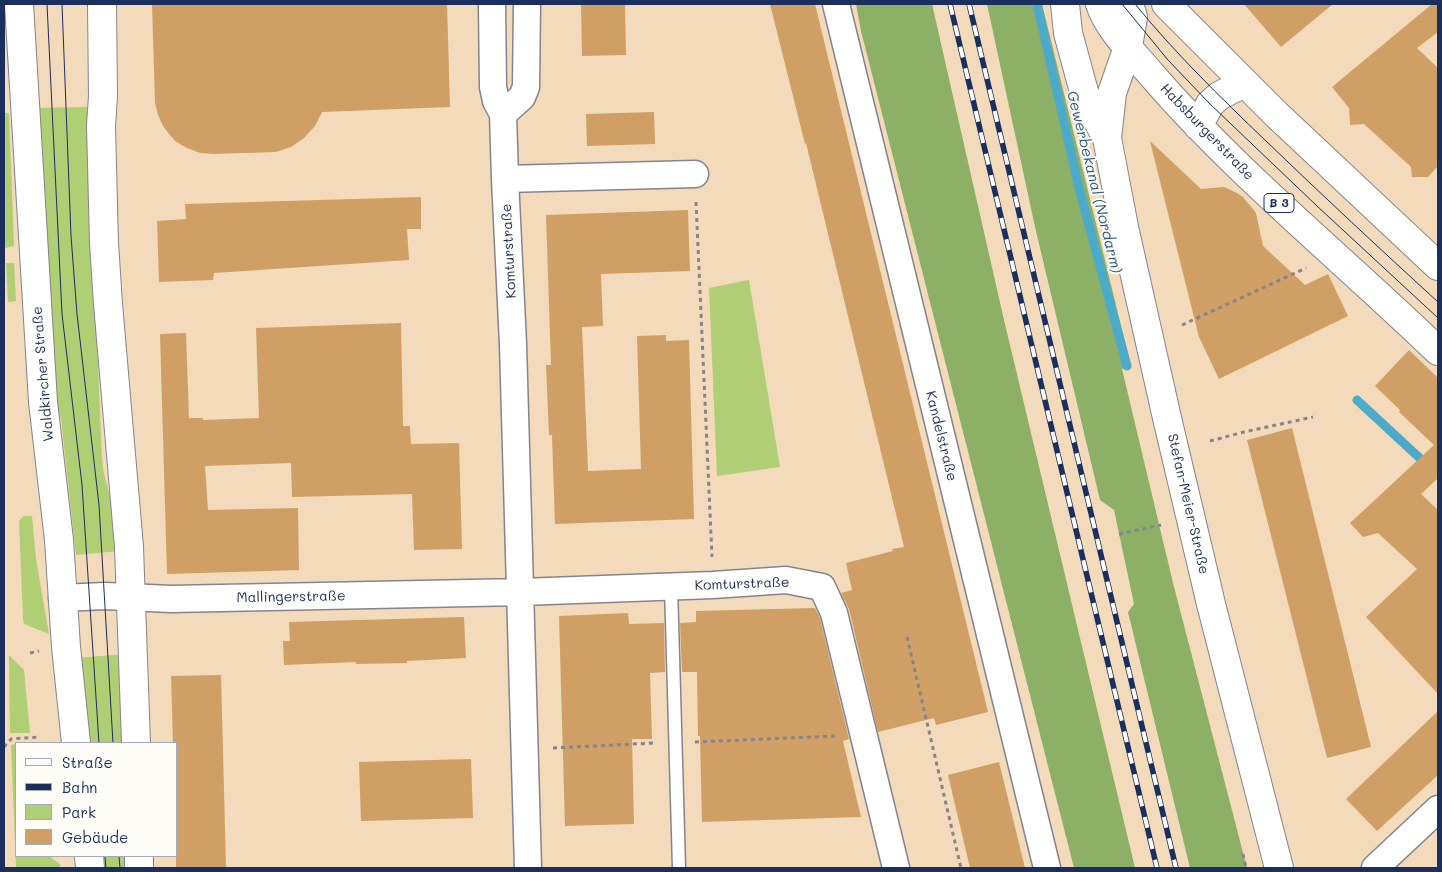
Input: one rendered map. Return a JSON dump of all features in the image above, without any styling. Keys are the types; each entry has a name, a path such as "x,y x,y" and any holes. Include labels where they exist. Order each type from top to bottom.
{"main road":[{"name":"Waldkircher Straße","path":"18,4 43,402 59,540 66,648 76,742"},
{"path":"102,4 104,96 101,126 104,243 129,547 136,742"},
{"name":"Stefan-Meier-Straße","path":"1065,4 1068,33 1086,99 1106,138 1167,418 1211,604 1280,868"},
{"name":"Habsburgerstraße","path":"1100,4 1104,16 1128,47 1198,126 1438,351"},
{"name":"Stefan-Meier-Straße","path":"1106,138 1112,92 1128,47 1133,17 1129,4"},
{"path":"1166,4 1244,83 1438,266"},
{"path":"1198,126 1210,104 1219,96 1244,83"}],"street":[{"name":"Komturstraße","path":"492,4 493,87 496,101 503,114 513,344 528,868"},
{"path":"503,114 522,97 526,87 527,4"},
{"name":"Kandelstraße","path":"836,4 1047,868"},
{"path":"505,179 694,174"},
{"name":"Komturstraße","path":"521,592 786,580 822,587 834,613 896,868"},
{"name":"Mallingerstraße","path":"62,598 131,596 171,599 521,592"},
{"path":"1375,868 1438,808"}],"lane":[{"path":"671,586 680,868"}],"path":[{"path":"694,174 713,584"},
{"path":"1182,325 1310,267"},
{"path":"1210,441 1313,417"},
{"path":"1119,534 1161,525"},
{"path":"907,637 961,868"},
{"path":"4,747 11,739 39,738"}],"green space":[{"path":"856,4 932,4 1004,320 1135,868 1074,868 861,31"},
{"path":"987,4 1042,4 1131,366 1122,369 1173,583 1247,868 1190,868 1128,612 1134,604 1114,510 1100,500 1035,227"},
{"path":"87,107 102,459 104,474 115,514 119,551 76,555 61,419 51,391 32,108"},
{"path":"4,113 9,113 14,246 5,248 4,205"},
{"path":"6,263 14,263 16,301 8,302"},
{"path":"749,280 780,467 717,476 709,288"},
{"path":"24,516 32,516 36,559 49,634 24,624 19,521"},
{"path":"126,654 128,742 86,742 76,658"},
{"path":"9,655 24,670 30,733 10,733"},
{"path":"15,744 15,843 11,745"},
{"path":"16,857 50,857 61,865 57,868 16,868"},
{"path":"98,857 132,857 132,868 98,868"}],"building":[{"path":"152,4 447,4 450,107 322,112 315,126 304,138 291,147 276,152 200,153 175,141 163,126 158,115 155,103"},
{"path":"581,4 625,4 626,55 582,56"},
{"path":"770,4 815,4 988,712 936,725 934,718 878,732 849,609 841,593 852,590 846,563 904,547 806,143"},
{"path":"1244,4 1333,4 1281,47"},
{"path":"1432,4 1438,4 1438,32 1417,48 1438,68 1438,166 1428,177 1412,177 1411,167 1364,124 1350,125 1349,108 1332,87"},
{"path":"654,112 655,144 587,146 586,114"},
{"path":"1150,141 1201,189 1224,187 1243,197 1256,213 1263,246 1305,285 1328,274 1348,316 1219,379 1199,337"},
{"path":"421,197 421,229 407,229 409,260 214,273 213,280 159,282 157,221 186,219 185,204"},
{"path":"688,210 690,271 601,274 603,326 582,327 588,471 641,469 637,336 666,335 666,341 689,340 694,519 555,524 552,435 549,435 546,365 551,365 546,215"},
{"path":"401,323 403,426 410,426 411,444 459,443 462,549 414,550 412,494 292,497 291,463 205,466 208,510 298,508 299,570 167,574 160,334 186,333 189,418 203,418 203,420 259,418 256,328"},
{"path":"1409,350 1438,378 1438,478 1421,494 1438,510 1438,694 1366,617 1417,569 1378,533 1363,537 1350,523 1434,445 1375,386"},
{"path":"1292,428 1371,747 1327,758 1247,440"},
{"path":"815,608 820,618 849,739 843,741 861,817 702,822 697,672 682,672 680,623 696,622 696,611"},
{"path":"628,613 629,624 664,623 665,672 650,673 652,739 632,739 634,824 565,826 559,616"},
{"path":"464,617 466,658 407,661 407,663 356,664 356,662 284,665 283,641 290,641 289,622"},
{"path":"221,675 226,867 176,868 176,857 178,857 178,742 173,742 171,676"},
{"path":"1438,711 1438,775 1377,831 1346,799"},
{"path":"471,759 473,818 361,821 359,762"},
{"path":"999,762 1025,868 970,868 948,775"}],"waterway":[{"name":"Gewerbekanal (Nordarm)","path":"1037,4 1080,192 1127,366"},
{"name":"Gewerbekanal (Nordarm)","path":"1357,400 1438,475"}],"tram line":[{"path":"47,4 62,314 82,485 99,742"},
{"path":"62,4 71,236 77,314 99,505 113,742"},
{"path":"1122,4 1168,60 1210,104 1438,318"},
{"path":"1135,4 1182,57 1232,108 1438,302"},
{"path":"105,857 106,868"},
{"path":"119,857 120,868"}],"railway":[{"path":"950,4 1157,868"},
{"path":"969,4 1176,868"}]}
